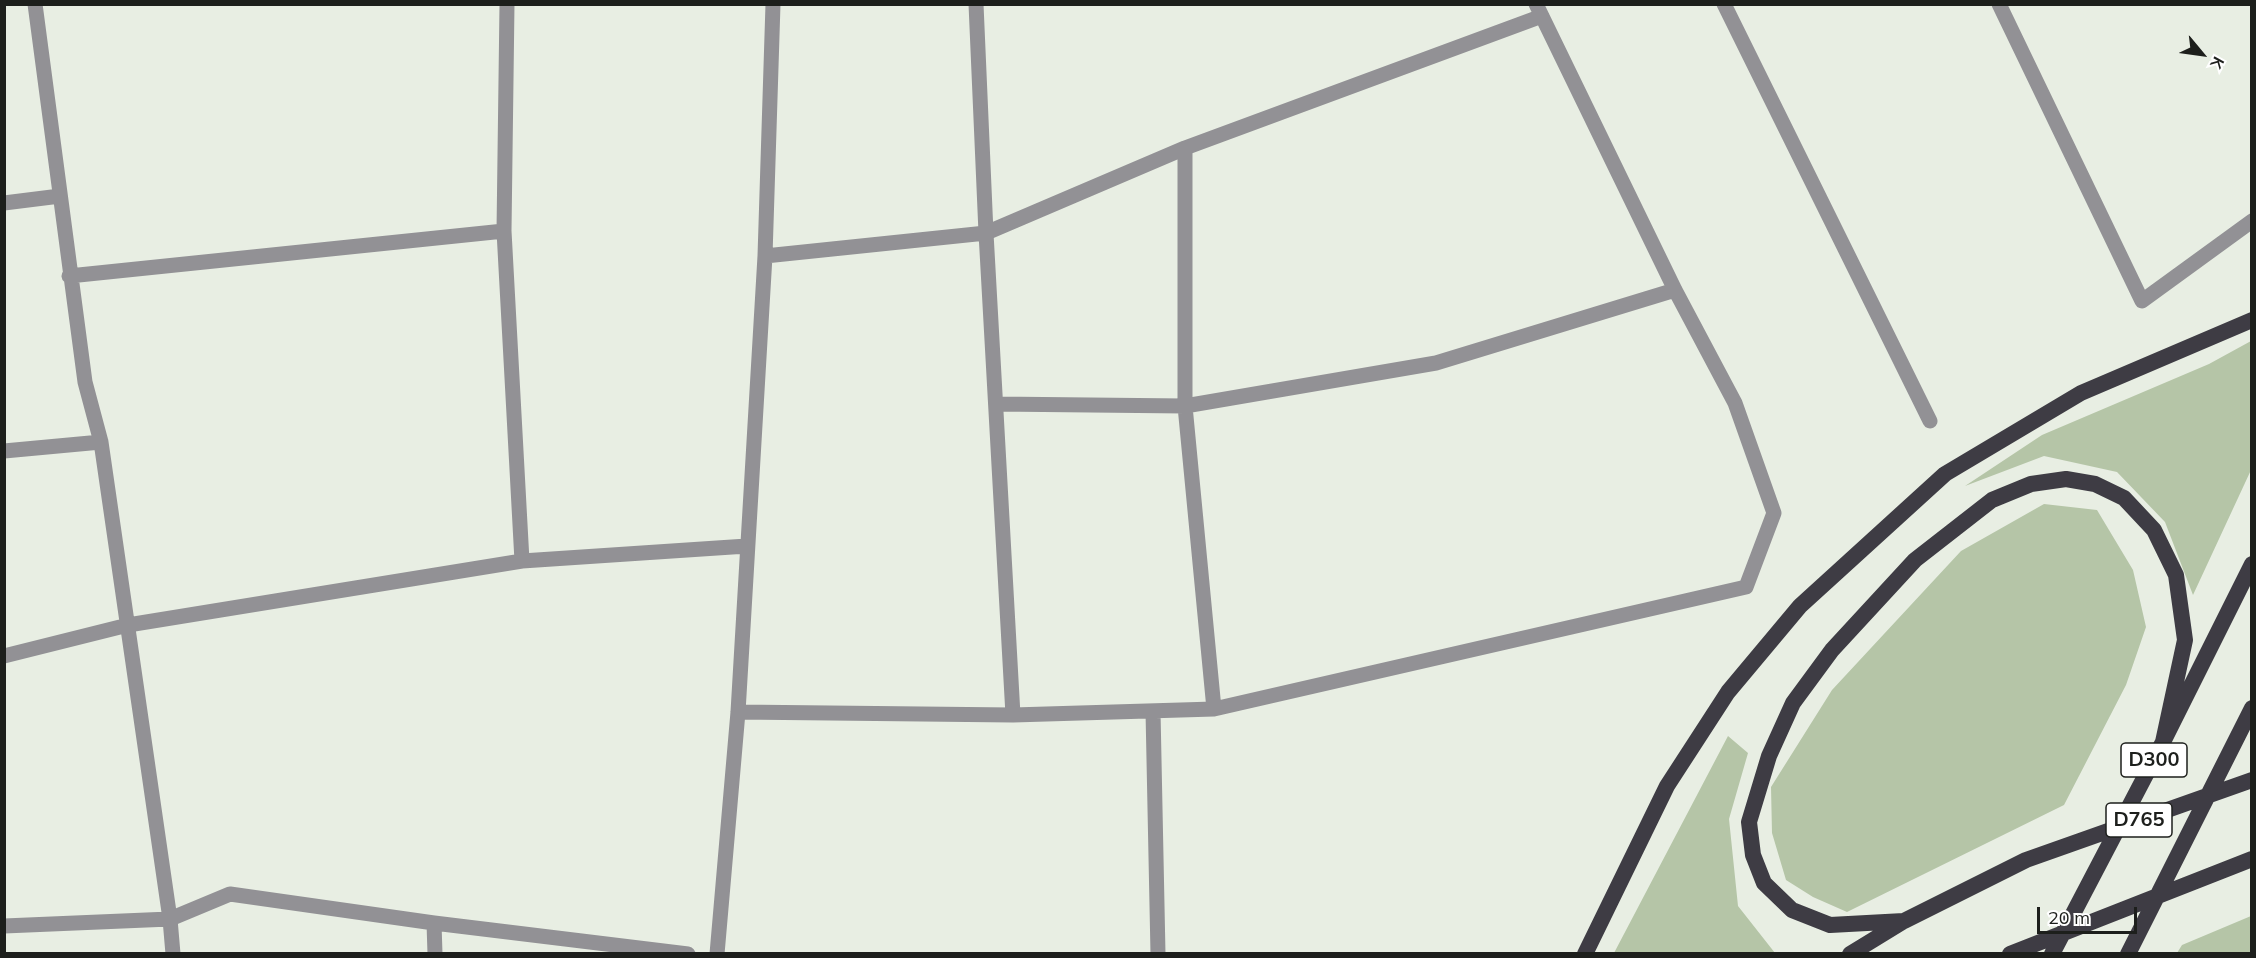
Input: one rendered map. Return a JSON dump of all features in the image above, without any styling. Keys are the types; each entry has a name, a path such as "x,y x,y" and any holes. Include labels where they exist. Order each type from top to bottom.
{"highway":[{"path":"1585,954 1667,786 1728,693 1800,606 1945,474 2081,393 2252,320"},
{"path":"1904,921 1830,925 1792,910 1764,883 1753,855 1749,822 1769,756 1793,703 1832,650 1915,560 1992,500 2031,484 2066,479 2095,484 2124,498 2154,530 2176,575 2185,640 2163,742"},
{"name":"D300","path":"2052,954 2163,742 2252,564"},
{"name":"D300","path":"2128,954 2250,711"},
{"name":"D765","path":"1850,954 1904,921 2026,860 2252,780"},
{"path":"2010,954 2252,859"}],"street":[{"path":"34,4 69,276 85,382 101,442 170,919 173,954"},
{"path":"507,4 504,231 522,561"},
{"path":"717,954 738,712 765,256 773,4"},
{"path":"976,4 986,233 1013,715"},
{"path":"1725,4 1930,421"},
{"path":"2004,9 2142,301 2252,221"},
{"path":"738,712 1013,715 1214,709 1746,587 1774,513 1735,403 1675,290 1539,10 1185,147 986,233 765,256"},
{"path":"1185,147 1185,406 1214,709"},
{"path":"4,203 60,196"},
{"path":"69,276 504,231"},
{"path":"996,404 1185,406 1436,363 1675,290"},
{"path":"4,451 101,442"},
{"path":"4,656 128,625 522,561 747,546"},
{"path":"1153,711 1158,954"},
{"path":"4,926 170,919 230,894 435,923 688,954"},
{"path":"435,923 435,954"}],"green space":[{"path":"2251,341 2251,470 2193,595 2165,522 2117,472 2044,456 1965,486 2042,435 2209,364"},
{"path":"2044,504 2097,510 2133,570 2146,627 2126,685 2064,805 1847,912 1813,897 1786,880 1772,833 1771,787 1832,690 1961,551"},
{"path":"1728,736 1748,753 1729,819 1738,906 1775,953 1614,953"},
{"path":"2251,916 2251,953 2177,953 2182,945"}]}
